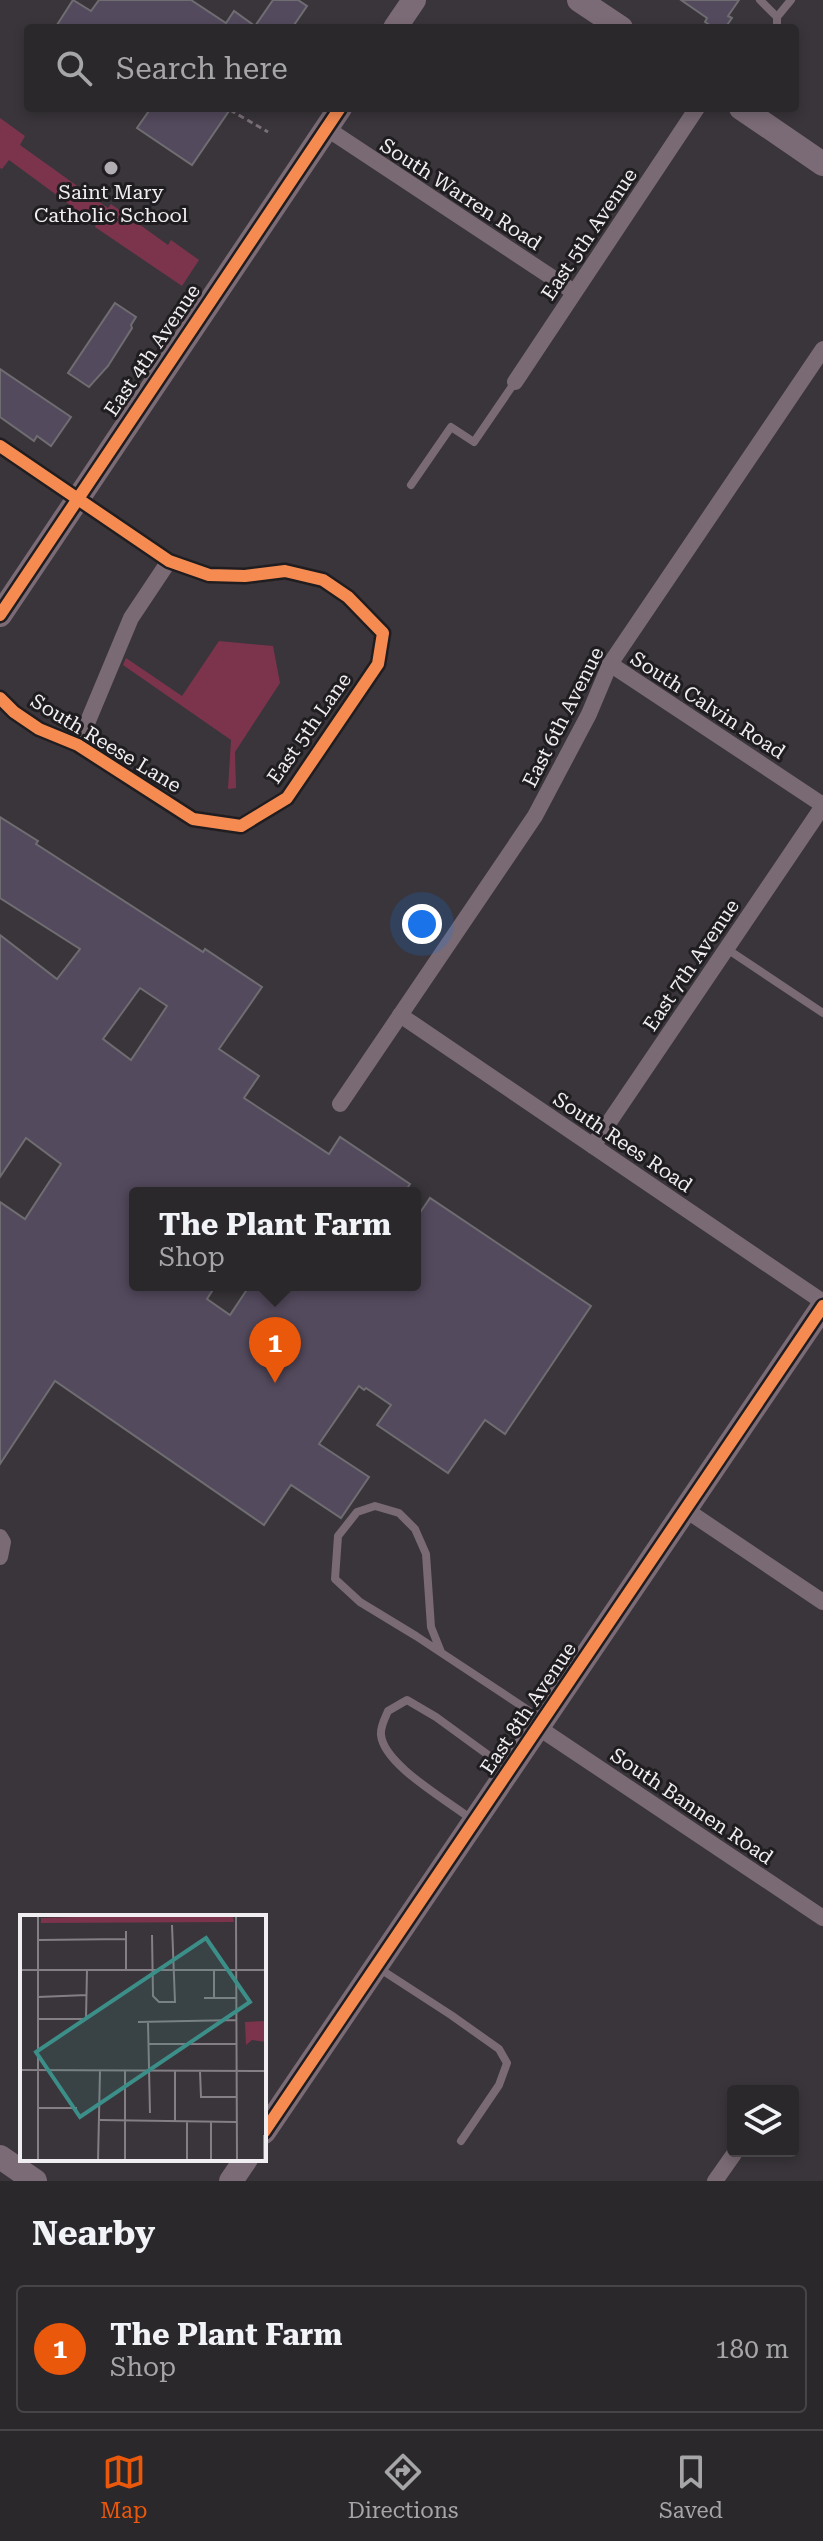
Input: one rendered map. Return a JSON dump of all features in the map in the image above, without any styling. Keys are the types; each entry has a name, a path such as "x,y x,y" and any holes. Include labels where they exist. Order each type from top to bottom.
{"street":[{"path":"398,24 414,0"},
{"path":"579,0 615,24"},
{"name":"East 4th Avenue","path":"0,615 337,112"},
{"name":"East 5th Avenue","path":"515,382 694,112"},
{"path":"756,112 823,164"},
{"name":"South Warren Road","path":"326,128 574,292"},
{"name":"East 6th Avenue","path":"340,1104 535,816 589,714 610,664 823,349"},
{"path":"0,446 169,561 131,618 78,745"},
{"name":"East 5th Lane","path":"169,561 209,575 245,576 285,571 323,580 348,597 383,633 378,664 287,798 241,826"},
{"name":"South Calvin Road","path":"610,664 823,805"},
{"name":"South Reese Lane","path":"0,698 39,729 78,745 193,819 241,826"},
{"name":"East 7th Avenue","path":"593,1146 823,805"},
{"name":"South Rees Road","path":"400,1015 823,1304"},
{"name":"East 8th Avenue","path":"266,2129 823,1304"},
{"path":"686,1510 823,1602"},
{"name":"South Bannen Road","path":"541,1725 823,1918"},
{"path":"0,2157 35,2181"},
{"path":"715,2181 732,2157"},
{"path":"231,2181 245,2161"}],"lane":[{"path":"760,0 777,17"},
{"path":"777,24 777,17 791,0"},
{"path":"411,485 451,427 474,442 515,382"},
{"path":"726,948 823,1013"},
{"path":"441,1652 431,1627 426,1554 415,1529 399,1513 375,1506 357,1512 338,1536 335,1579 360,1602 524,1706 541,1725"},
{"path":"475,1822 399,1766 385,1751 380,1732 388,1711 407,1700 436,1717 510,1771"},
{"path":"376,1966 499,2049 507,2063 499,2085 461,2141"}],"path":[{"path":"233,112 268,132"}],"shaded area":[{"path":"0,118 25,136 20,145 108,208 111,204 168,245 171,240 199,260 182,286 95,227 96,224 9,160 0,168"},
{"path":"219,641 273,646 280,683 235,752 236,788 228,789 231,740 123,665 126,658 182,696"}],"building":[{"path":"73,0 91,11 99,0 191,0 226,23 234,11 252,24 58,24"},
{"path":"273,0 298,0 307,6 295,24 256,24"},
{"path":"681,0 739,0 728,16 732,18 728,24 708,24 705,22 707,18"},
{"path":"148,112 228,112 192,165 137,128"},
{"path":"115,303 136,317 108,366 89,387 68,373"},
{"path":"0,369 71,417 51,446 37,436 34,441 0,417"},
{"path":"0,817 38,841 36,844 262,987 219,1049 259,1076 244,1098 329,1154 340,1137 410,1184 408,1187 129,1187 129,1291 212,1291 207,1299 230,1315 246,1291 421,1291 421,1211 430,1198 591,1306 505,1434 485,1420 448,1473 377,1425 391,1405 359,1386 319,1444 369,1477 341,1518 291,1485 264,1525 55,1381 0,1464 0,1202 25,1219 61,1164 26,1138 0,1177 0,935 57,979 80,949 0,898","holes":["140,988 167,1006 131,1060 103,1039"]}],"cycle path":[{"path":"0,615 337,112"},
{"path":"0,446 169,561 209,575 245,576 285,571 323,580 348,597 383,633 378,664 287,798 241,826 193,819 78,745 39,729 0,698"},
{"path":"266,2129 823,1306"}],"place":[{"name":"Saint Mary Catholic School","path":"111,168"},
{"name":"The Plant Farm","path":"275,1383"}]}
